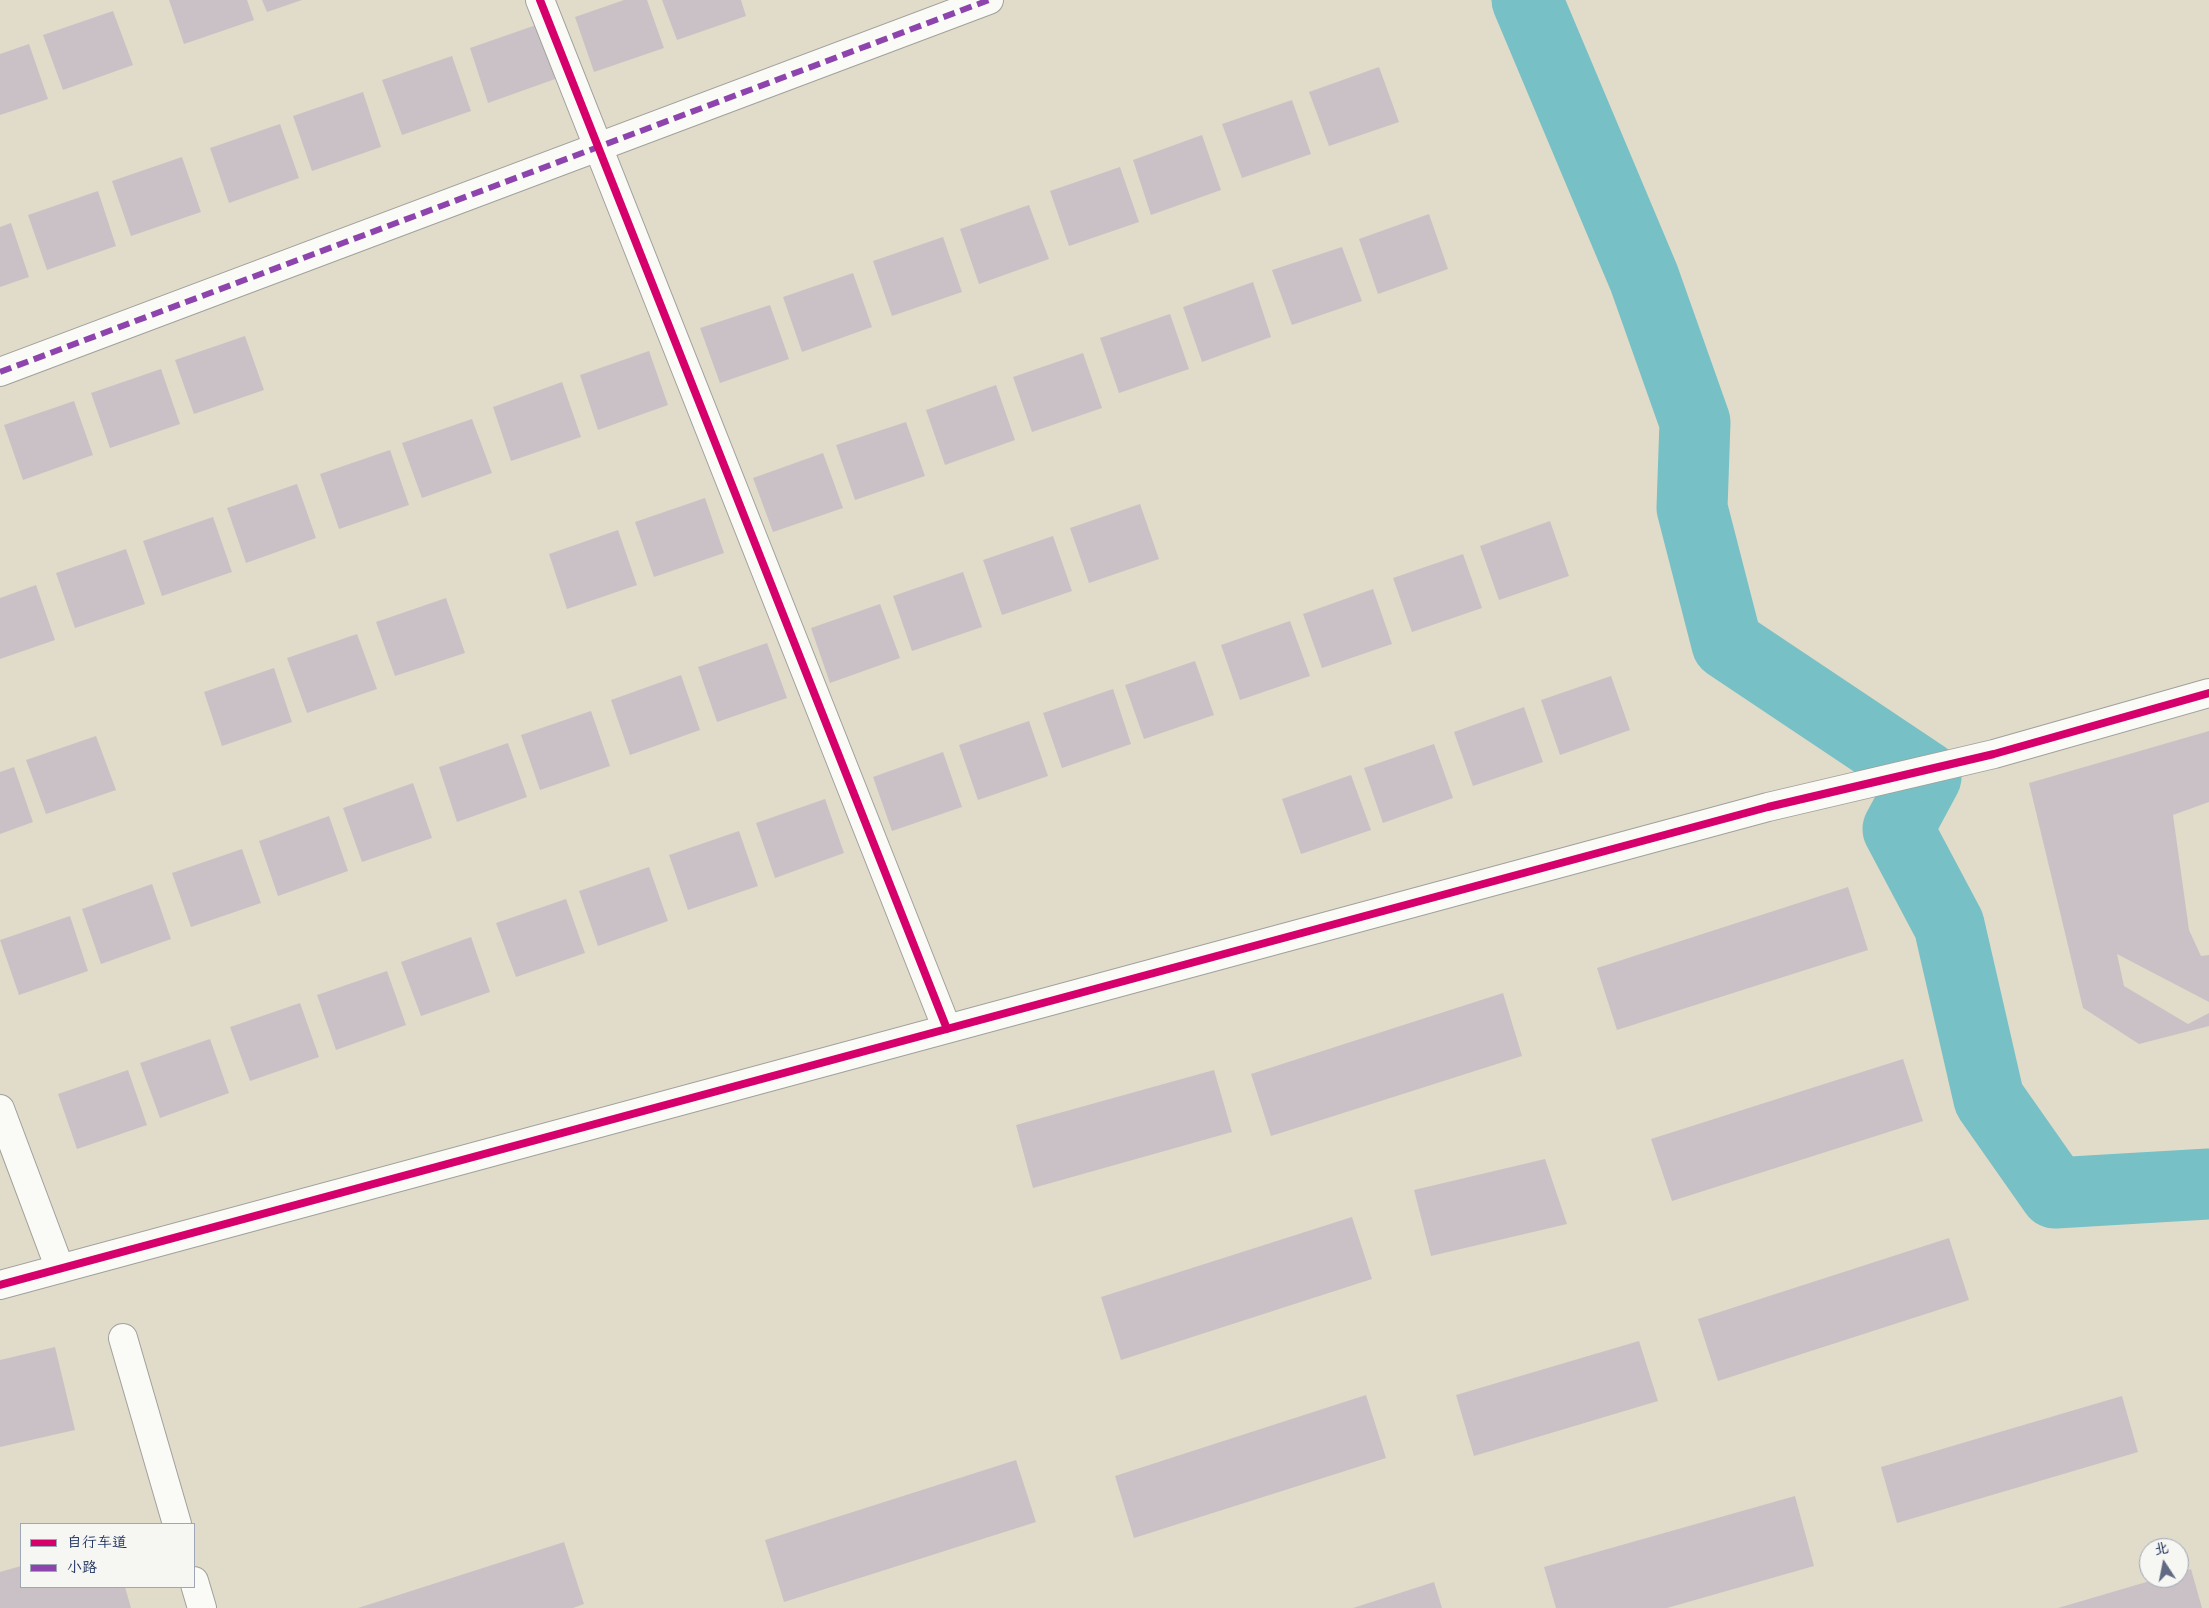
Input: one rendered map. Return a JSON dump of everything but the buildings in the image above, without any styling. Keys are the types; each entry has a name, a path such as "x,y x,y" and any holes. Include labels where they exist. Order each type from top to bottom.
{"street":[{"path":"540,0 947,1029"},
{"path":"0,372 989,0"},
{"path":"0,1285 1768,807 1994,754 2209,693"},
{"path":"0,1109 60,1269"},
{"path":"122,1338 177,1523"},
{"path":"195,1584 202,1608"}],"waterway":[{"path":"1527,0 1644,278 1695,422 1692,508 1727,644 1926,777 1898,829 1949,925 1989,1099 2055,1193 2209,1184"}],"marked path":[{"path":"0,372 989,0"}],"cycle path":[{"path":"540,0 947,1029"},
{"path":"0,1285 1768,807 1994,754 2209,693"}]}
